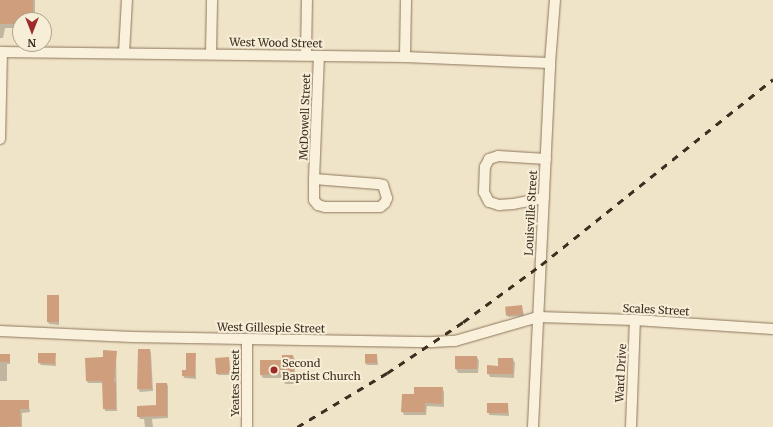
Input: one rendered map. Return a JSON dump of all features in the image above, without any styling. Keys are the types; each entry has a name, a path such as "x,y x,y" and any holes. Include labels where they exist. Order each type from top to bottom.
{"street":[{"path":"124,53 127,0"},
{"path":"211,54 212,0"},
{"path":"306,56 307,0"},
{"path":"405,57 406,0"},
{"name":"Louisville Street","path":"534,427 550,63 555,0"},
{"path":"0,139 1,52"},
{"name":"West Wood Street","path":"1,52 405,57 550,63"},
{"name":"McDowell Street","path":"314,179 383,185 387,198 385,203 380,207 325,207 318,205 314,200 314,179 319,56"},
{"path":"544,198 513,204 499,205 489,202 484,192 485,167 489,159 498,156 546,159"},
{"name":"Scales Street","path":"538,317 635,320 773,329"},
{"name":"West Gillespie Street","path":"0,331 132,338 433,342 455,341 538,317"},
{"name":"Ward Drive","path":"631,427 635,320"},
{"name":"Yeates Street","path":"247,340 247,427"}],"building":[{"path":"0,0 33,0 33,12 12,12 12,24 0,24"},
{"path":"47,295 59,295 59,322 47,322"},
{"path":"522,305 523,314 506,316 505,307"},
{"path":"138,349 150,349 152,389 137,389"},
{"path":"103,350 117,351 114,382 116,382 116,409 103,409 102,381 86,381 85,358 103,357"},
{"path":"38,353 56,353 55,364 38,363"},
{"path":"186,353 196,353 195,377 182,376 182,370 186,370"},
{"path":"0,354 10,354 10,362 0,362"},
{"path":"365,354 377,354 377,363 365,363"},
{"path":"282,355 293,355 294,380 282,381 281,374 260,375 260,360 282,360"},
{"path":"455,356 477,356 477,369 455,369"},
{"path":"229,357 230,373 216,374 215,358"},
{"path":"498,358 513,358 513,374 487,374 487,365 498,366"},
{"path":"156,383 167,383 167,416 137,417 137,406 156,405"},
{"path":"414,387 443,387 442,404 425,403 425,412 401,412 402,394 414,394"},
{"path":"0,400 29,400 29,409 20,409 21,426 0,427"},
{"path":"487,403 508,403 508,413 487,413"}],"railway":[{"path":"297,427 387,373 463,322 541,265 773,79"}],"place":[{"name":"Second Baptist Church","path":"274,370"}]}
